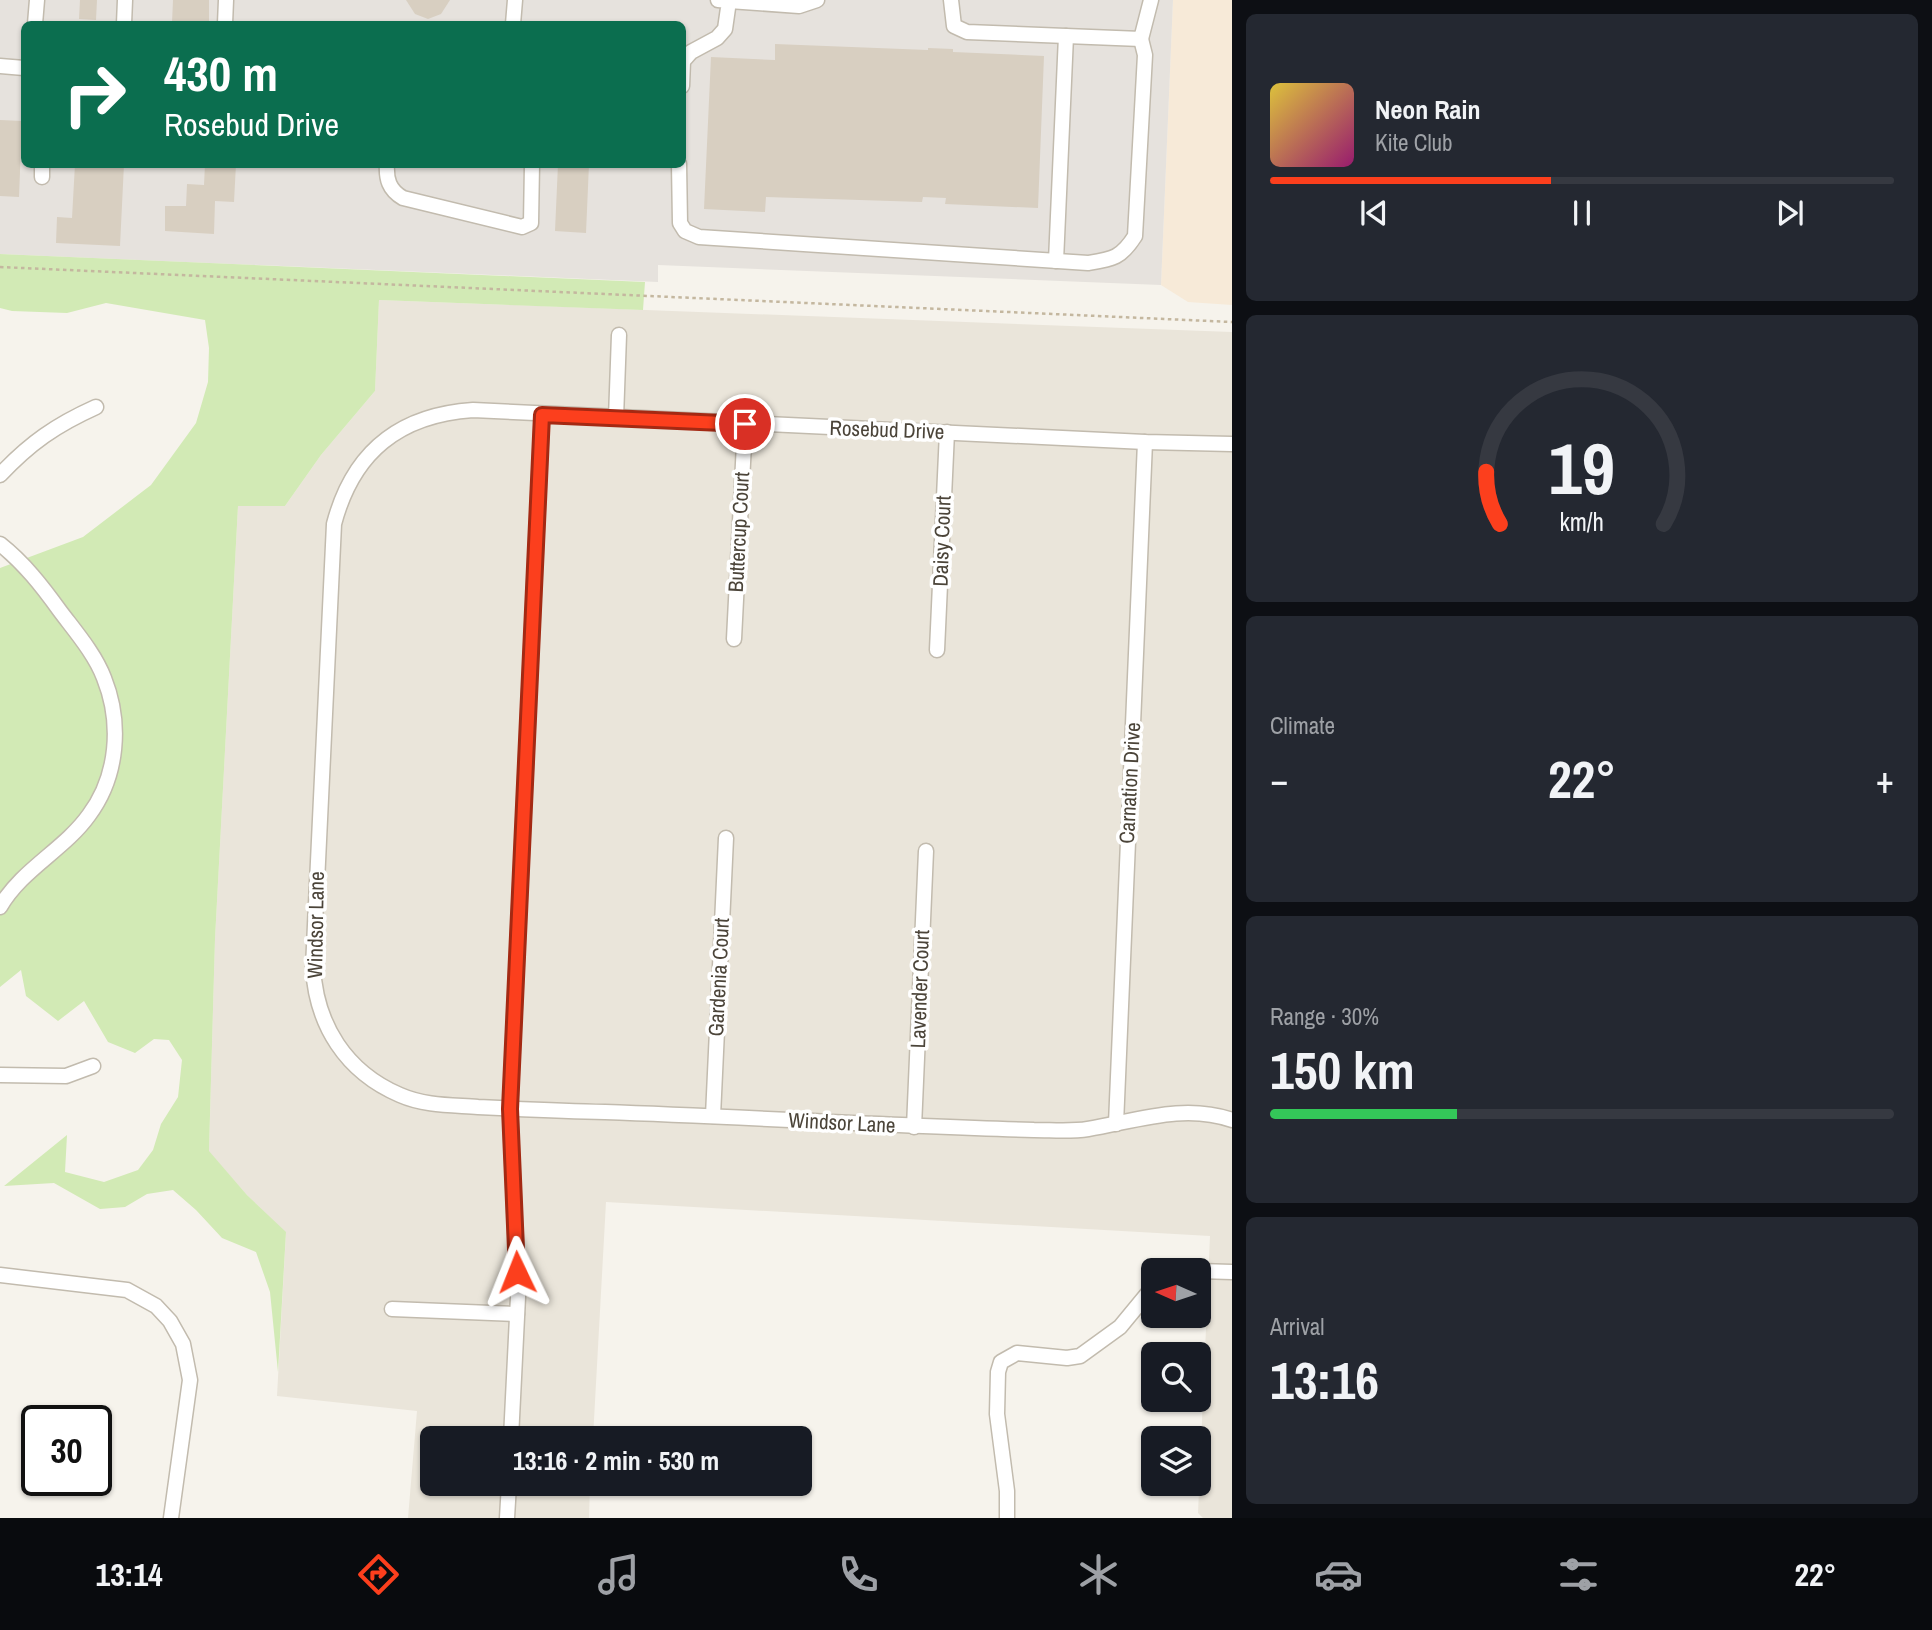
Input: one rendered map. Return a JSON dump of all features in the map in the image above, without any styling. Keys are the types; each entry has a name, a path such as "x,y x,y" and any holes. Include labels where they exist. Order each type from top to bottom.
{"street":[{"path":"35,21 37,0"},
{"path":"124,21 125,0"},
{"path":"225,21 226,0"},
{"path":"513,21 515,0"},
{"path":"718,0 799,6 817,0"},
{"path":"950,0 954,26 967,32 1141,39"},
{"path":"680,168 680,223 685,231 699,237 1088,263 1113,259 1125,251 1135,236 1145,55 1141,39 1151,0"},
{"path":"686,58 691,52 718,38 725,29 729,1"},
{"path":"1056,261 1066,36"},
{"path":"0,66 21,68"},
{"path":"387,168 390,186 394,193 403,198 522,227 531,223 532,168"},
{"path":"616,418 619,335"},
{"path":"0,475 35,440 66,420 96,407"},
{"name":"Windsor Lane","path":"542,415 473,410 448,412 409,424 392,434 357,471 345,493 334,524 313,967 319,1008 333,1039 358,1070 375,1082 417,1101 510,1109 1071,1131 1176,1113 1204,1112 1232,1120"},
{"path":"512,1426 517,1314 510,1109 542,415"},
{"name":"Rosebud Drive","path":"542,415 1232,444"},
{"name":"Buttercup Court","path":"734,639 745,424"},
{"name":"Daisy Court","path":"937,650 947,432"},
{"name":"Carnation Drive","path":"1115,1124 1145,442"},
{"path":"0,544 34,576 95,661 104,677 114,713 115,731 111,768 99,801 78,828 15,885 0,906"},
{"name":"Gardenia Court","path":"713,1116 726,838"},
{"name":"Lavender Court","path":"914,1126 926,851"},
{"path":"0,1075 66,1076 93,1066"},
{"path":"1211,1271 1232,1272"},
{"path":"0,1275 127,1290 156,1306 170,1321 183,1344 190,1380 171,1518"},
{"path":"1007,1518 1007,1491 997,1414 998,1372 1001,1362 1017,1353 1067,1358 1080,1356 1120,1327 1141,1302"},
{"path":"393,1309 517,1314"},
{"path":"507,1518 508,1496"}],"path":[{"path":"0,267 1232,322"}],"shaded area":[{"path":"0,0 1173,0 1161,285 658,265 658,282 0,254"},
{"path":"1173,0 1232,0 1232,305 1188,302 1161,285"},
{"path":"379,300 1232,332 1232,1518 1203,1518 1198,1513 1199,1496 1211,1496 1211,1426 1202,1426 1202,1412 1211,1412 1211,1342 1205,1342 1206,1328 1211,1328 1210,1236 606,1202 594,1426 420,1426 420,1496 590,1496 589,1518 408,1518 417,1411 277,1396 286,1233 209,1152 215,939 238,506 285,506 321,455 375,391"}],"green space":[{"path":"0,254 645,282 643,310 379,300 375,391 321,455 285,506 238,506 215,939 209,1151 247,1195 286,1232 278,1372 270,1292 256,1252 222,1238 173,1190 147,1194 125,1207 100,1209 54,1183 4,1186 67,1135 65,1172 104,1182 138,1170 153,1150 161,1124 178,1097 182,1060 169,1040 154,1039 135,1053 108,1042 84,1001 58,1021 26,996 21,970 0,987 0,568 83,537 151,485 196,423 208,382 209,348 205,320 106,303 67,313 0,308"}],"building":[{"path":"80,0 97,0 96,20 79,19"},
{"path":"173,0 209,0 209,21 172,21"},
{"path":"406,0 450,0 441,14 428,19 415,14"},
{"path":"775,44 953,49 953,52 1044,56 1038,208 945,204 946,198 923,197 922,202 766,197 765,212 704,209 711,57 775,60"},
{"path":"0,120 21,121 19,197 0,196"},
{"path":"75,168 124,168 120,246 56,243 57,217 72,218"},
{"path":"205,168 236,168 234,202 215,201 214,234 165,231 165,206 186,206 187,184 204,185"},
{"path":"558,168 589,168 586,233 555,231"}],"route":[{"path":"517,1272 510,1109 542,415 745,424"}]}
